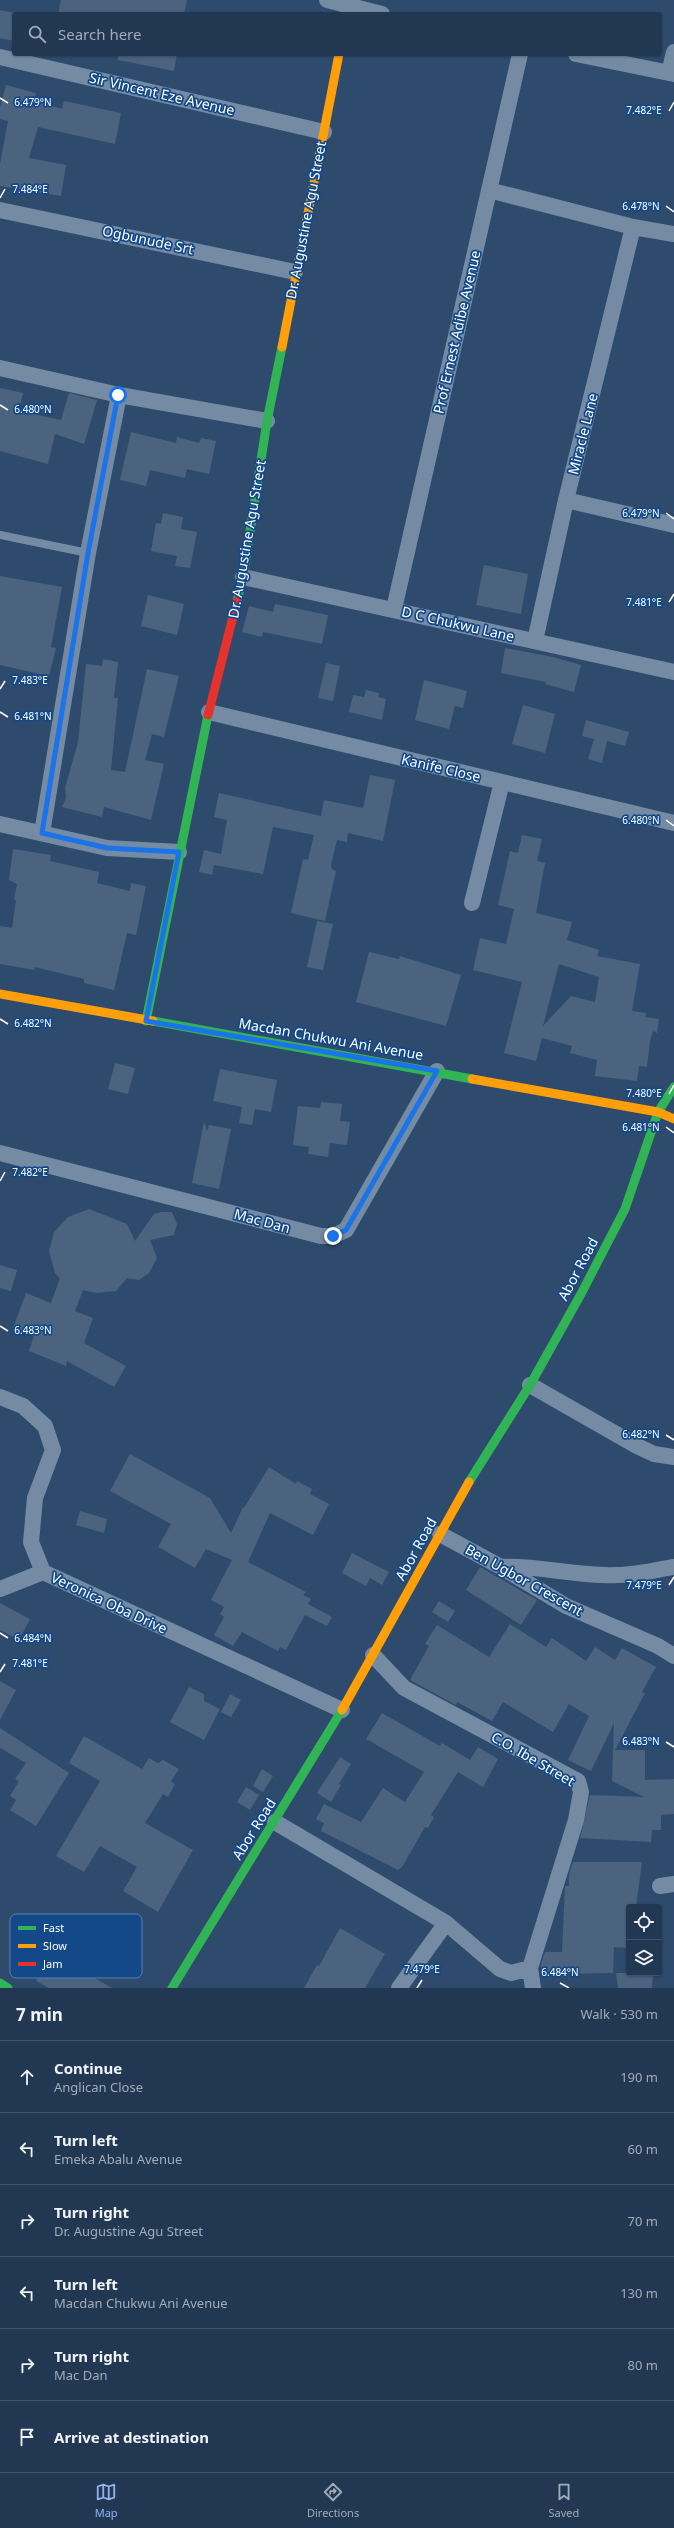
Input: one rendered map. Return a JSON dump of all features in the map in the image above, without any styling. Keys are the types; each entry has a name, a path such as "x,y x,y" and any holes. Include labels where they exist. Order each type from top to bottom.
{"street":[{"path":"327,0 346,10 364,12"},
{"path":"586,56 672,74 674,52"},
{"name":"Dr. Augustine Agu Street","path":"146,1021 179,852 209,712 243,576 267,421 295,272 339,56"},
{"name":"Prof Ernest Adibe Avenue","path":"394,609 520,56"},
{"name":"Sir Vincent Eze Avenue","path":"0,57 324,132"},
{"path":"489,190 633,227 674,234"},
{"name":"Ogbunude Srt","path":"0,210 295,272"},
{"name":"Miracle Lane","path":"535,641 566,500 633,227"},
{"path":"0,368 118,395 267,421"},
{"path":"42,833 88,553 118,395"},
{"path":"566,500 674,524"},
{"name":"D C Chukwu Lane","path":"243,576 674,672"},
{"name":"Kanife Close","path":"209,712 674,823"},
{"path":"472,903 502,782"},
{"path":"0,824 107,848 179,852"},
{"name":"Macdan Chukwu Ani Avenue","path":"0,994 146,1021 437,1071 658,1112 674,1118"},
{"name":"Mac Dan","path":"0,1153 321,1236 333,1236 346,1230 437,1071"},
{"name":"Abor Road","path":"172,1988 275,1822 342,1710 467,1486 530,1385 625,1209 658,1112 674,1087"},
{"path":"530,1385 637,1446 654,1454 674,1457"},
{"name":"Veronica Oba Drive","path":"0,1397 23,1406 45,1426 53,1450 35,1498 32,1542 43,1572 342,1710"},
{"name":"Ben Ugbor Crescent","path":"440,1534 501,1566 566,1606 658,1646 674,1656"},
{"path":"501,1566 524,1566 617,1576 674,1567"},
{"path":"0,1589 43,1572"},
{"name":"C.O. Ibe Street","path":"373,1655 404,1688 578,1781 581,1792 576,1820 530,1968 533,1988"},
{"path":"275,1822 446,1923 500,1969 511,1973 530,1968"},
{"path":"398,1988 446,1923"},
{"path":"0,1983 8,1988"}],"lane":[{"path":"0,535 88,553"}],"building":[{"path":"61,0 187,0 184,12 58,12"},
{"path":"0,10 12,13 12,41 0,38"},
{"path":"118,56 177,56 174,71 118,60"},
{"path":"6,85 36,93 34,101 62,109 64,101 121,113 115,144 38,127 29,158 66,165 61,196 0,186 0,164 8,121 0,119 0,107"},
{"path":"0,388 23,393 19,411 61,420 69,393 97,400 84,444 55,434 48,464 0,451"},
{"path":"131,432 176,443 177,437 199,443 201,438 216,441 209,474 187,469 185,478 150,470 146,486 120,480"},
{"path":"163,513 183,517 181,529 197,532 190,568 175,566 177,556 151,551 156,523 161,524"},
{"path":"484,565 528,574 521,614 476,605"},
{"path":"0,576 62,587 51,647 56,648 49,676 0,665"},
{"path":"148,595 184,604 177,635 141,626"},
{"path":"275,604 328,615 322,644 263,632 262,637 242,632 249,606 273,612"},
{"path":"505,648 553,657 581,665 574,692 545,684 546,682 501,673"},
{"path":"103,659 118,662 114,698 118,698 111,770 125,772 147,669 179,676 164,737 152,734 145,760 164,764 151,820 104,807 102,817 62,807 66,798 65,788 78,742 86,664 102,666"},
{"path":"326,663 340,666 333,701 318,698"},
{"path":"424,680 467,691 463,708 455,706 449,729 415,720"},
{"path":"366,690 379,693 378,697 386,699 382,720 349,712 353,695 364,697"},
{"path":"523,705 555,714 545,753 512,744"},
{"path":"586,720 629,732 625,746 607,741 602,763 588,759 594,739 582,736"},
{"path":"370,775 395,780 383,841 348,833 347,842 337,840 331,865 332,869 336,871 325,921 291,913 303,859 308,860 314,835 273,827 263,874 214,865 212,875 199,872 204,850 221,854 227,820 214,817 219,793 321,816 324,800 363,808"},
{"path":"522,835 542,839 537,861 545,863 536,913 572,922 567,940 599,950 597,956 640,964 632,1011 646,1013 645,1017 659,1019 657,1033 653,1031 650,1041 647,1067 639,1066 637,1081 595,1076 597,1060 570,1053 572,1046 542,1038 536,1061 504,1053 522,982 473,970 480,938 506,944 514,909 498,905 510,851 518,853","holes":["559,964 599,977 595,1002 571,996 543,1026"]},
{"path":"13,849 51,855 50,861 99,872 97,883 130,891 131,883 146,886 136,935 127,933 114,990 84,983 84,979 35,967 34,970 0,964 0,926 12,928 16,900 14,900 17,884 9,880"},
{"path":"317,921 333,924 323,970 307,967"},
{"path":"369,952 399,959 400,956 461,975 446,1026 356,1002"},
{"path":"115,1063 135,1068 128,1094 108,1089"},
{"path":"220,1069 277,1080 271,1112 255,1109 252,1125 239,1123 242,1107 213,1101"},
{"path":"321,1102 342,1104 340,1121 350,1122 347,1145 330,1143 328,1157 308,1154 309,1147 293,1145 298,1106 320,1108"},
{"path":"204,1122 207,1131 209,1125 231,1129 219,1189 192,1183"},
{"path":"89,1209 127,1224 135,1241 154,1214 161,1212 172,1212 177,1224 174,1235 150,1240 157,1258 149,1273 139,1280 127,1278 116,1291 96,1293 83,1290 75,1311 93,1318 84,1343 126,1366 114,1387 67,1361 66,1366 29,1351 34,1336 13,1328 26,1293 51,1303 60,1278 55,1273 49,1251 54,1232 68,1217"},
{"path":"0,1265 17,1270 11,1291 0,1288"},
{"path":"130,1454 210,1498 231,1533 243,1507 244,1508 269,1467 296,1484 297,1481 312,1489 310,1494 329,1504 313,1535 270,1513 248,1562 306,1592 303,1595 311,1599 308,1604 332,1617 327,1626 305,1615 286,1650 280,1647 278,1651 242,1632 233,1646 214,1635 224,1617 220,1614 224,1607 211,1600 232,1560 206,1549 195,1568 158,1547 171,1524 110,1491"},
{"path":"80,1511 107,1519 104,1533 76,1525"},
{"path":"352,1553 389,1572 382,1585 370,1578 366,1586 342,1573"},
{"path":"480,1567 537,1600 521,1625 466,1590"},
{"path":"439,1601 455,1611 448,1622 432,1612"},
{"path":"0,1603 30,1619 19,1640 0,1630"},
{"path":"510,1624 546,1647 552,1638 586,1661 595,1647 615,1660 622,1648 656,1667 642,1692 645,1693 615,1750 645,1750 645,1780 674,1779 674,1814 661,1815 661,1830 652,1830 651,1842 580,1838 590,1795 644,1797 612,1781 614,1723 591,1771 568,1760 589,1716 569,1704 553,1732 503,1702 492,1721 457,1702 456,1705 410,1680 429,1646 425,1644 437,1625 489,1657"},
{"path":"0,1681 16,1690 0,1720"},
{"path":"189,1687 204,1694 204,1701 220,1709 204,1740 170,1722"},
{"path":"230,1694 241,1700 231,1717 221,1712"},
{"path":"382,1713 440,1746 442,1743 470,1760 478,1747 498,1759 483,1787 458,1772 431,1815 434,1817 428,1828 425,1827 402,1867 398,1870 321,1831 324,1823 316,1819 324,1804 361,1822 383,1788 405,1802 424,1772 366,1739"},
{"path":"0,1728 69,1773 36,1826 10,1810 16,1800 10,1796 19,1781 15,1779 26,1763 0,1748"},
{"path":"84,1736 142,1769 149,1758 158,1763 163,1760 179,1769 171,1781 175,1784 168,1797 163,1794 145,1823 193,1850 158,1912 123,1891 137,1867 100,1846 84,1872 56,1856 100,1781 69,1763"},
{"path":"340,1757 351,1764 339,1784 341,1785 331,1802 317,1793"},
{"path":"262,1769 273,1776 263,1792 253,1786"},
{"path":"246,1787 259,1795 250,1810 237,1802"},
{"path":"573,1862 642,1862 636,1904 626,1904 626,1948 614,1947 613,1973 541,1974 541,1964 545,1952 562,1952 565,1886 569,1886 569,1874"},
{"path":"340,1928 385,1954 365,1988 304,1988 317,1965 319,1966"},
{"path":"616,1973 626,1973 626,1976 653,1976 652,1988 618,1988"},
{"path":"38,1978 95,1978 112,1988 49,1988 36,1981"}],"traffic: fast":[{"path":"237,601 243,577 267,421 282,347"},
{"path":"146,1021 208,715"},
{"path":"153,1021 472,1079"},
{"path":"469,1482 530,1385 581,1294 625,1209 658,1112 674,1087"},
{"path":"172,1988 342,1710"},
{"path":"0,1983 8,1988"}],"traffic: slow":[{"path":"282,347 339,56"},
{"path":"0,994 153,1021"},
{"path":"472,1079 658,1112 674,1119"},
{"path":"342,1710 469,1482"}],"traffic: jam":[{"path":"208,715 237,601"}],"route":[{"path":"118,395 88,553 42,833 107,848 179,852 146,1021 437,1071 346,1230 333,1236"}]}
